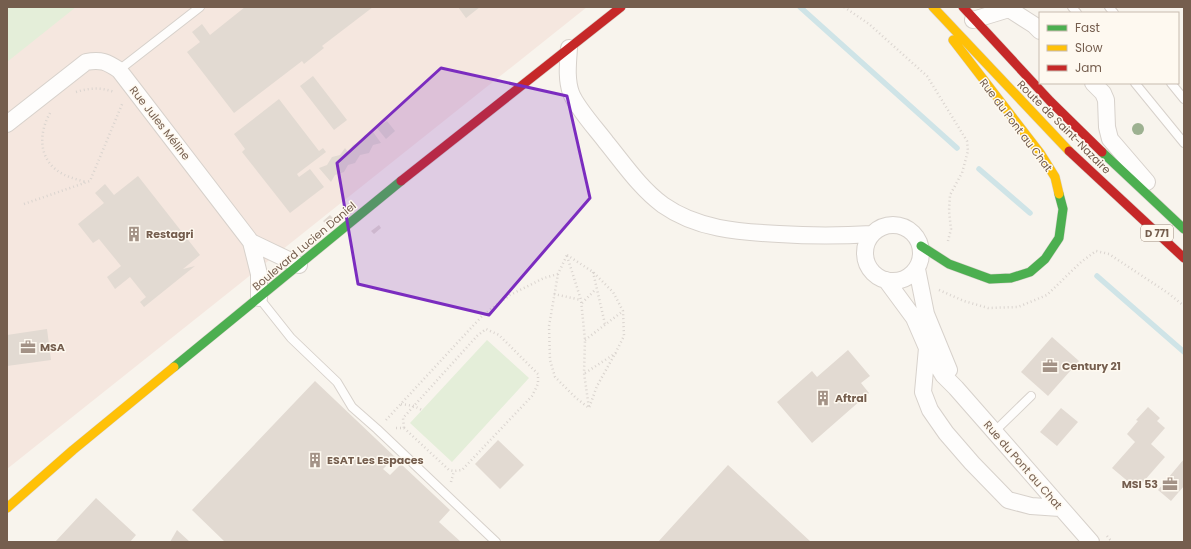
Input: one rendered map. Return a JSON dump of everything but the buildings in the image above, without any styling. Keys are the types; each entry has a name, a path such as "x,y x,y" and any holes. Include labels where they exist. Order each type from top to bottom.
{"main road":[{"name":"Boulevard Lucien Daniel","path":"7,508 73,450 431,156 620,7"},
{"name":"Rue du Pont au Chat","path":"921,246 949,264 968,272 990,279 1012,278 1030,272 1045,259 1059,238 1063,209 1055,177 1040,153 929,7"},
{"name":"Route de Saint-Nazaire","path":"933,7 1060,142 1108,189 1184,258"},
{"name":"Route de Saint-Nazaire","path":"963,7 973,20 1088,139 1184,227"}],"street":[{"path":"973,20 1009,8 1039,30"},
{"path":"569,48 567,67 571,94 583,113 641,186 663,205 684,217 713,227 742,232 845,236 872,234"},
{"name":"Rue Jules Méline","path":"7,124 86,62 93,60 106,62 119,70 128,91 251,242 299,265"},
{"path":"1094,84 1103,93 1106,100 1107,127 1110,140 1184,227"},
{"path":"892,225 904,227 913,232 921,246 921,257 917,269 910,276 897,282 886,280 876,275 869,268 865,255 866,248 872,234 880,228 892,225"},
{"path":"251,242 258,274 259,298"},
{"path":"917,269 926,314 956,388"},
{"name":"Rue du Pont au Chat","path":"886,280 914,318 927,348 943,375 1091,542"},
{"path":"927,348 923,392 930,410 946,434 1008,500 1031,506 1060,508"}],"lane":[{"path":"119,70 200,7"},
{"path":"1136,84 1184,143"},
{"path":"1172,84 1184,99"},
{"path":"259,298 291,338 337,382 352,407 496,542"},
{"path":"994,432 1031,396"}],"path":[{"path":"844,7 868,24 927,76 968,141 968,151 962,173 950,195 949,211 951,229 948,242"},
{"path":"24,204 90,181 128,91 98,88 74,93"},
{"path":"55,108 44,124 41,137 47,158 55,168 67,176 86,182"},
{"path":"935,288 964,301 988,308 1018,307 1047,295 1082,262 1096,252 1108,254 1168,293 1184,306"},
{"path":"567,255 593,272 613,292 623,311 624,336 597,386 589,408"},
{"path":"567,255 558,274 554,294 549,326 550,360 555,377 576,398 589,408"},
{"path":"567,255 581,302 585,340 584,373 589,408"},
{"path":"593,272 605,324"},
{"path":"377,429 483,315 510,295 544,278 558,274"},
{"path":"581,302 596,289"},
{"path":"554,294 581,302"},
{"path":"585,340 623,311"},
{"path":"486,329 498,334 538,374 538,384 532,396 462,470 449,470 404,428 403,418 414,406 477,336 486,329"},
{"path":"584,373 616,352"},
{"path":"400,404 414,406 422,410"}],"highlighted area":[{"path":"441,68 567,96 590,198 489,315 358,284 337,163"}],"shaded area":[{"path":"7,7 587,7 7,469"}],"green space":[{"path":"7,7 76,7 7,62"},
{"path":"487,340 529,378 452,462 410,423"}],"waterway":[{"path":"800,7 957,148"},
{"path":"979,169 1030,213"},
{"path":"1097,276 1184,352"}],"traffic: fast":[{"path":"1102,152 1184,229"},
{"path":"174,367 401,181"},
{"path":"921,246 949,264 990,279 1011,278 1030,272 1045,259 1059,238 1063,209 1059,194"}],"traffic: slow":[{"path":"933,7 1069,151"},
{"path":"953,40 1040,153 1055,177 1059,194"},
{"path":"7,508 73,450 174,367"}],"traffic: jam":[{"path":"401,181 621,7"},
{"path":"963,7 1050,101 1102,152"},
{"path":"1069,151 1184,258"}],"place":[{"name":"Restagri","path":"134,234"},
{"name":"MSA","path":"28,347"},
{"name":"Century 21","path":"1050,366"},
{"name":"Aftral","path":"823,398"},
{"name":"ESAT Les Espaces","path":"315,460"},
{"name":"MSI 53","path":"1170,484"}]}
